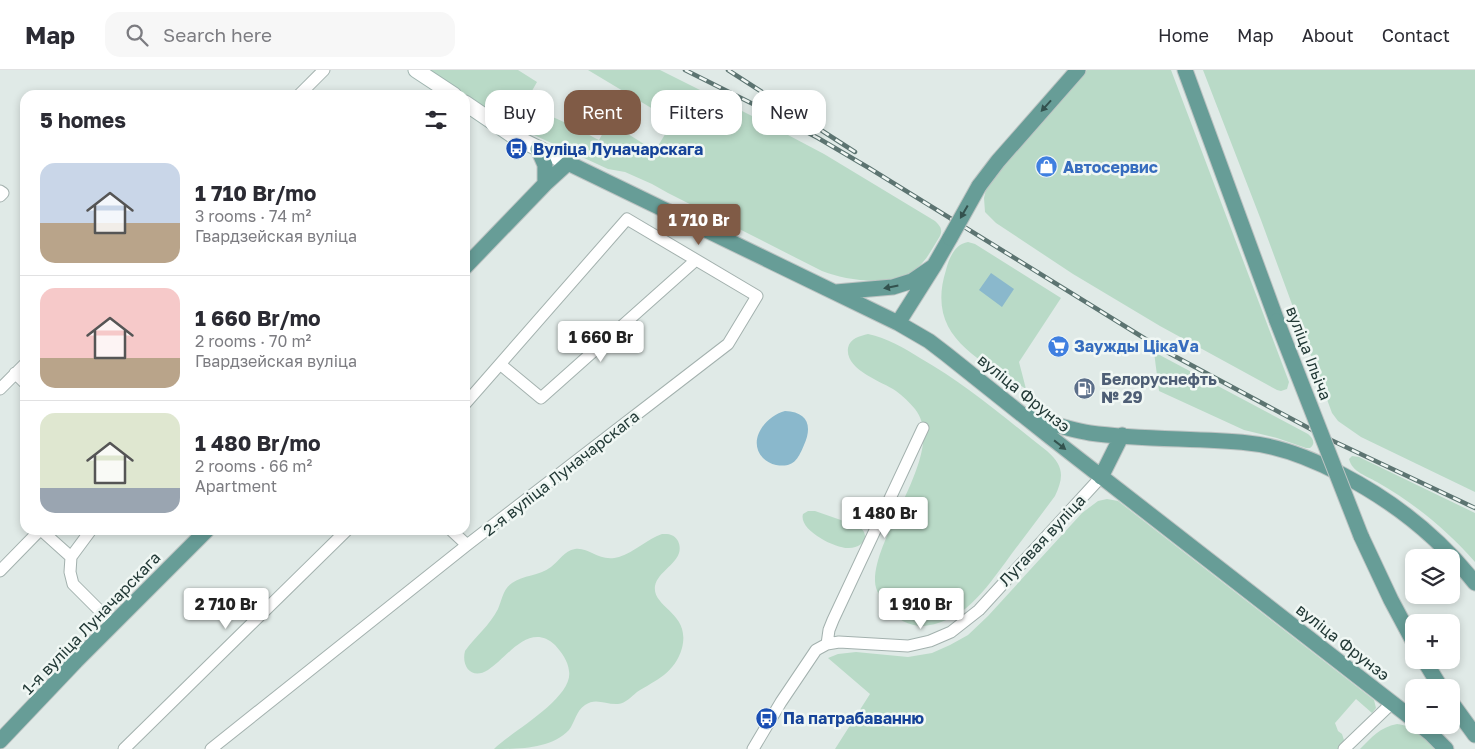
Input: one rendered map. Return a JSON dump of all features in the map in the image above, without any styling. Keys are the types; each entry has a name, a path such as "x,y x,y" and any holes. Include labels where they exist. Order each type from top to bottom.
{"main road":[{"path":"898,323 934,266 979,186 998,160 1078,70"},
{"name":"вуліца Ільіча","path":"1184,70 1277,321 1361,536 1405,626"},
{"path":"538,149 545,165 545,184"},
{"path":"470,262 545,184 568,163"},
{"name":"вуліца Фрунзэ","path":"568,163 898,323 928,340 1405,713"},
{"path":"834,292 893,287 912,281 934,266"},
{"path":"1022,415 1089,432 1250,443 1298,454 1318,462 1360,484 1395,506 1430,534 1458,560 1475,583"},
{"path":"1101,477 1122,435"},
{"name":"1-я вуліца Луначарскага","path":"0,741 202,535"},
{"path":"1460,714 1475,735"},
{"path":"1432,734 1446,749"}],"street":[{"path":"304,90 324,70"},
{"path":"416,70 441,90"},
{"path":"470,106 515,137 568,163"},
{"path":"0,191 2,193 0,196"},
{"path":"470,398 500,364 627,219 696,260 542,398 500,364"},
{"name":"2-я вуліца Луначарскага","path":"210,749 467,545 728,344 757,296 696,260"},
{"path":"0,389 20,368"},
{"path":"15,373 20,378"},
{"path":"753,749 810,658 816,650 826,644 832,620 923,428"},
{"name":"Лугавая вуліца","path":"826,644 854,642 908,646 930,641 951,632 979,610 1101,477"},
{"path":"0,571 35,535"},
{"path":"46,535 71,557"},
{"path":"87,535 71,557 70,572 73,584 113,624"},
{"path":"124,749 342,535"},
{"path":"456,535 467,545"},
{"path":"1344,749 1392,703"}],"green space":[{"path":"427,70 518,70 537,82 532,90 485,90 485,109 470,99 470,90 457,90"},
{"path":"588,70 660,70 700,90 651,90 651,108 641,102 641,90 621,90"},
{"path":"1087,70 1171,70 1289,382 1287,389 1277,390 1160,326 1073,274 996,223 985,212 984,198 986,189 991,182 1024,140"},
{"path":"1203,70 1475,70 1475,492 1361,437 1338,421 1332,413"},
{"path":"742,111 752,116 752,135 788,135 824,154 935,221 941,231 940,236 924,261 907,274 896,278 871,281 845,278 822,271 652,184 625,172 608,169 534,135 554,135 554,118 564,122 564,135 590,135 599,140 602,135 630,135 655,151 665,135 742,135"},
{"path":"968,242 975,244 1061,298 1019,362 1026,389 974,356 950,329 943,313 941,293 949,261 953,252 959,246"},
{"path":"868,334 902,347 970,390 1053,456 1061,472 1060,483 1055,496 986,587 965,609 940,623 918,626 899,619 883,602 875,585 878,562 885,540 917,469 923,447 923,426 915,409 904,397 865,374 852,363 849,356 849,345 856,338"},
{"path":"1154,352 1308,434 1312,439 1313,445 1310,448 1306,448 1277,438 1244,430 1159,391"},
{"path":"1352,456 1359,457 1475,513 1475,562 1441,528 1417,508 1353,467 1349,459"},
{"path":"1107,499 1118,501 1374,700 1376,708 1372,713 1356,699 1335,723 1344,740 1340,749 835,749 870,694 828,658 838,654 856,652 908,657 932,653 968,635 988,616 1082,513 1098,501"},
{"path":"808,511 815,511 858,526 864,533 864,540 858,546 849,548 827,542 806,526 803,514"},
{"path":"662,534 669,534 675,537 680,548 679,554 657,580 655,586 659,600 677,618 681,626 683,636 682,648 675,664 664,675 624,702 614,704 593,702 585,705 580,710 569,730 553,741 534,747 494,749 552,703 562,692 568,681 569,671 564,657 555,645 545,639 536,637 527,639 519,644 482,673 473,673 466,667 465,651 495,615 507,588 516,580 546,570 571,550 585,550 606,558 619,557"},
{"path":"1391,725 1405,725 1405,734 1420,734 1436,749 1360,749 1381,730"}],"water":[{"path":"991,273 1014,289 1002,307 979,290"},
{"path":"785,411 799,414 803,417 808,426 808,431 807,438 797,458 791,464 782,466 770,463 763,458 758,451 757,444 761,429 766,423 778,413"}],"railway":[{"path":"685,70 818,138 1165,351 1331,440 1475,508"},
{"path":"728,70 855,152"}],"place":[{"name":"Вуліца Луначарскага","path":"517,149"},
{"name":"Автосервис","path":"1047,167"},
{"name":"Заужды ЦікаVа","path":"1058,346"},
{"name":"Белоруснефть № 29","path":"1085,388"},
{"name":"Па патрабаванню","path":"767,718"}]}
